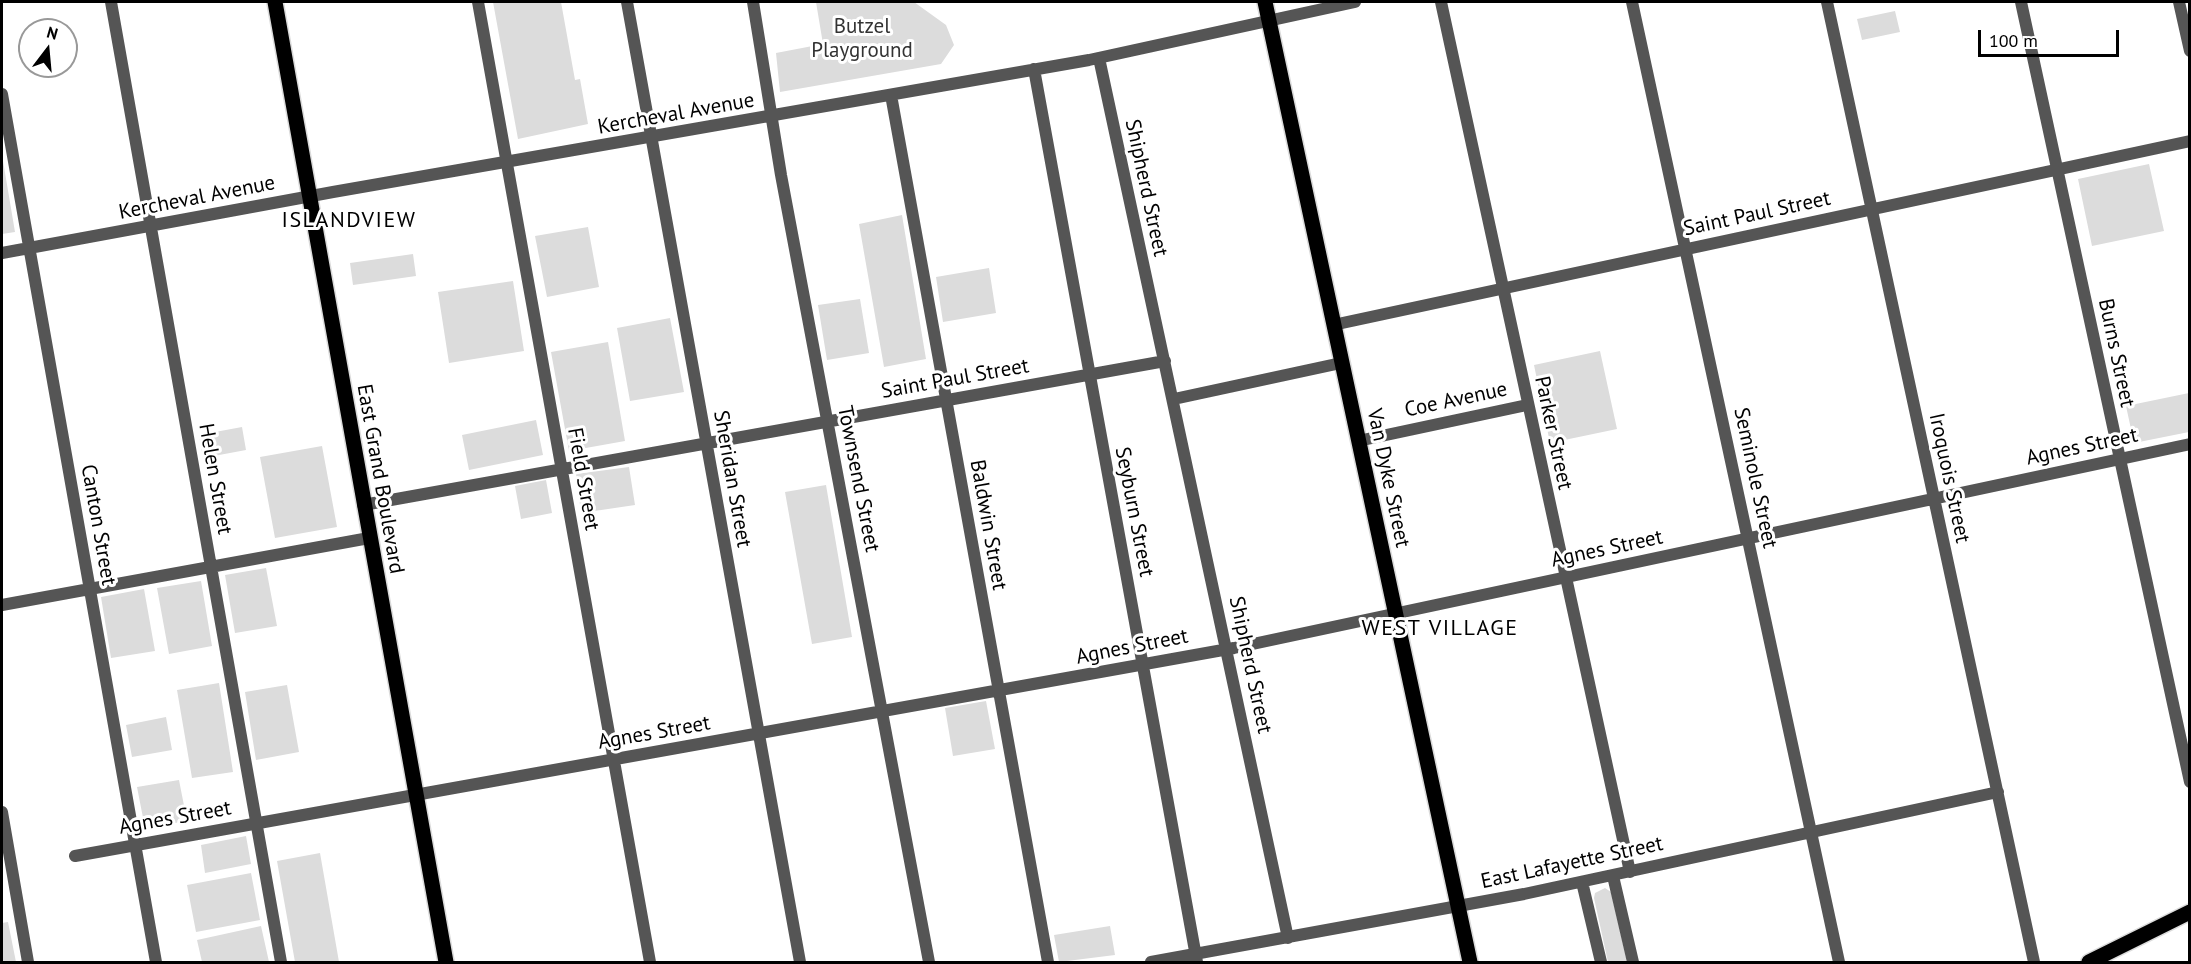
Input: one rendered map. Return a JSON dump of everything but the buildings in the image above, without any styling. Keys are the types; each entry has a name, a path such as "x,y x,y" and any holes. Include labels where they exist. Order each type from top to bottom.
{"main road":[{"name":"East Grand Boulevard","path":"275,2 446,963"},
{"name":"Van Dyke Street","path":"1265,2 1470,963"},
{"path":"2089,963 2190,912"}],"street":[{"name":"Helen Street","path":"111,2 281,963"},
{"name":"Field Street","path":"478,2 650,963"},
{"name":"Sheridan Street","path":"627,2 800,963"},
{"name":"Townsend Street","path":"753,2 772,116 929,963"},
{"name":"Kercheval Avenue","path":"2,253 310,196 1099,58 1355,2"},
{"name":"Parker Street","path":"1441,2 1630,872"},
{"name":"Seminole Street","path":"1632,2 1839,963"},
{"name":"Iroquois Street","path":"1827,2 2034,963"},
{"name":"Burns Street","path":"2021,2 2190,782"},
{"path":"2179,2 2190,51"},
{"name":"Shipherd Street","path":"1099,58 1288,938"},
{"name":"Seyburn Street","path":"1034,69 1196,959"},
{"name":"Canton Street","path":"2,94 156,963"},
{"name":"Baldwin Street","path":"891,95 1048,963"},
{"name":"Saint Paul Street","path":"1333,325 2190,141"},
{"name":"Saint Paul Street","path":"363,505 1165,361"},
{"path":"1174,399 1341,363"},
{"name":"Coe Avenue","path":"1358,441 1527,405"},
{"name":"Agnes Street","path":"75,856 998,692 1227,649 2190,444"},
{"path":"2,605 369,538"},
{"name":"East Lafayette Street","path":"1151,963 1196,959 1288,938 1613,876 1998,792"},
{"path":"2,812 28,963"},
{"path":"1613,876 1633,963"},
{"path":"1582,882 1601,963"}],"green space":[{"path":"493,2 561,2 575,80 580,79 588,124 518,139"},
{"name":"Butzel Playground","path":"816,2 914,2 946,25 954,45 941,64 780,92 776,53 823,44"},
{"path":"1895,11 1900,32 1862,40 1857,19"},
{"path":"2,155 15,232 2,234"},
{"path":"2149,164 2164,231 2092,246 2078,179"},
{"path":"902,215 926,359 884,367 859,224"},
{"path":"588,227 599,287 547,297 535,236"},
{"path":"413,254 416,276 353,285 350,263"},
{"path":"989,268 996,313 943,322 936,277"},
{"path":"513,281 524,351 449,363 438,292"},
{"path":"860,299 869,353 827,360 818,305"},
{"path":"670,318 684,392 630,401 617,328"},
{"path":"608,342 625,441 569,451 551,352"},
{"path":"1600,351 1617,429 1550,443 1534,365"},
{"path":"2189,393 2189,432 2134,443 2126,406"},
{"path":"536,420 543,455 469,470 462,435"},
{"path":"242,427 246,450 203,458 199,435"},
{"path":"322,446 337,527 275,538 260,457"},
{"path":"629,467 635,505 581,513 576,474"},
{"path":"546,480 552,513 521,519 515,486"},
{"path":"826,485 852,637 812,644 785,492"},
{"path":"266,568 277,626 235,633 225,575"},
{"path":"201,581 212,646 169,654 157,588"},
{"path":"144,589 155,651 111,658 101,597"},
{"path":"219,683 233,772 192,778 177,690"},
{"path":"287,685 299,752 256,760 245,692"},
{"path":"986,701 995,749 953,756 945,708"},
{"path":"166,717 172,750 132,757 126,725"},
{"path":"179,780 187,821 145,828 137,787"},
{"path":"246,836 251,864 205,873 201,845"},
{"path":"320,853 339,962 295,962 277,861"},
{"path":"251,873 260,920 196,932 187,885"},
{"path":"1605,888 1611,892 1627,962 1608,962 1594,898 1595,893"},
{"path":"8,922 16,962 2,962 2,923"},
{"path":"261,926 269,962 202,962 197,940"},
{"path":"1110,926 1115,955 1059,962 1054,935"}],"district":[{"name":"ISLANDVIEW","path":"349,221"},
{"name":"WEST VILLAGE","path":"1440,629"}]}
